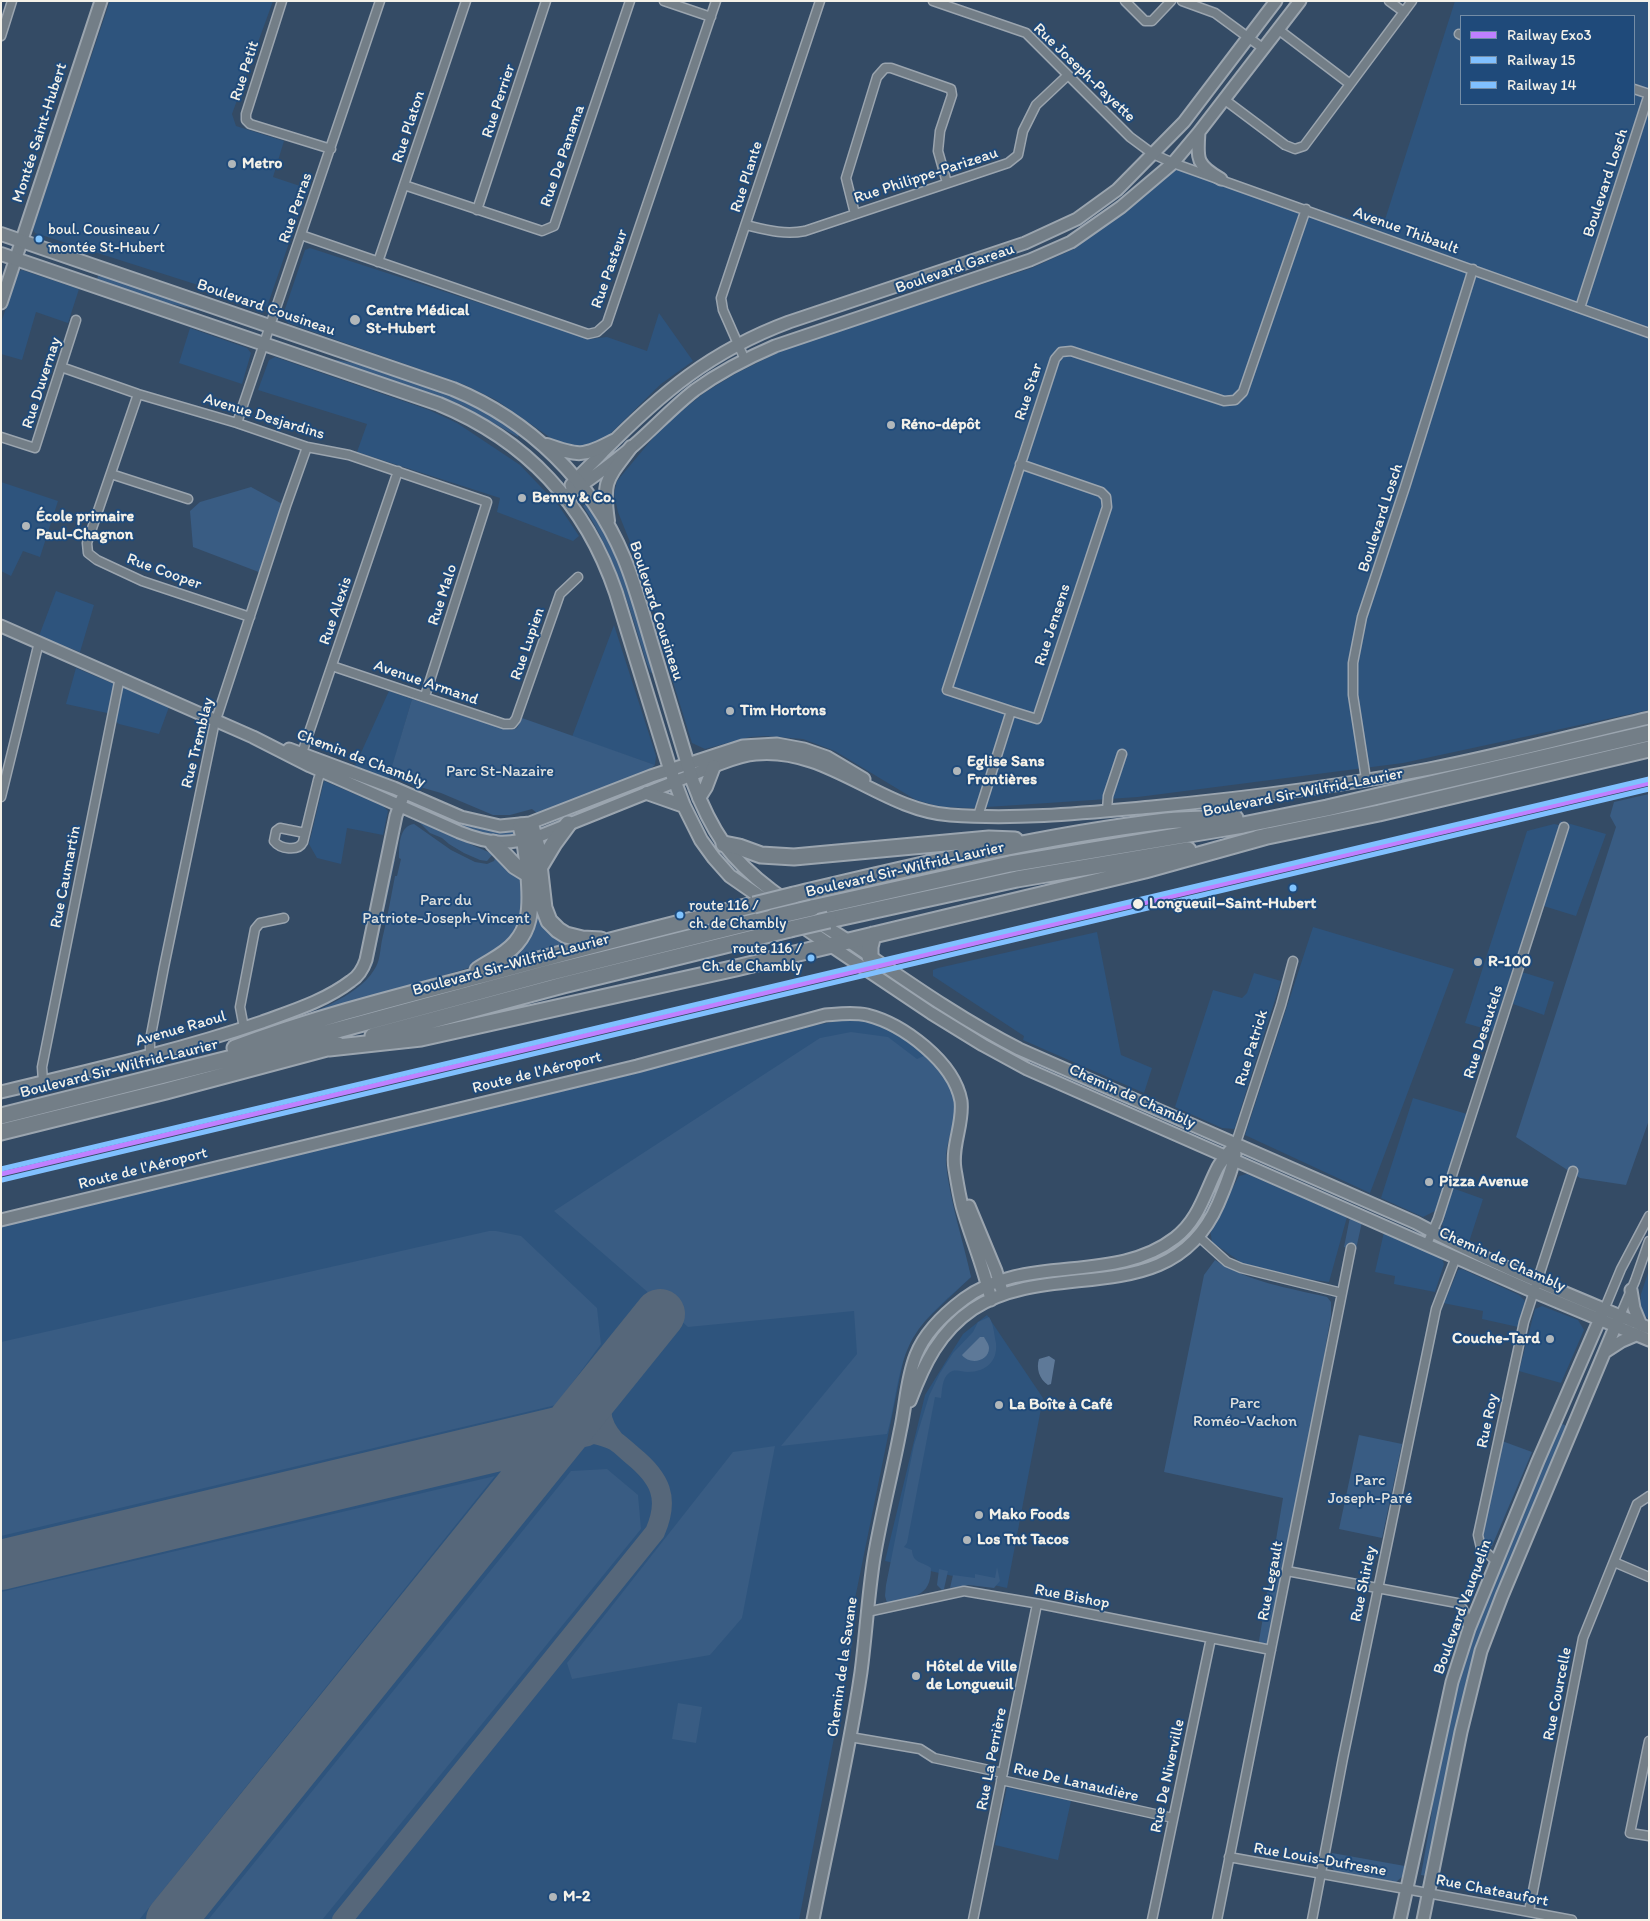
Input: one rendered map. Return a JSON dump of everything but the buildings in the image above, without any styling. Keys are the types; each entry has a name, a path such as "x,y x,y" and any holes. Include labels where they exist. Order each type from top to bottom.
{"highway":[{"name":"Boulevard Sir-Wilfrid-Laurier","path":"1,1116 164,1076 520,980 773,917 1010,864 1296,814 1429,786 1649,733"},
{"name":"Boulevard Sir-Wilfrid-Laurier","path":"1,1132 329,1048 563,985 790,929 945,893 1024,877 1267,836 1386,811 1649,749"},
{"path":"164,1076 287,1029 464,979 610,940 938,862 1042,841 1168,821 1296,814"},
{"path":"464,979 504,955 522,935 529,913 533,871 568,824"},
{"path":"528,832 533,871 544,908 552,925 562,933 576,938 610,940"},
{"path":"329,1048 420,1038 831,946 1145,870 1267,836"},
{"path":"724,844 740,847 760,855 788,857 830,855 989,839 1042,841"},
{"path":"493,843 515,866 533,871"},
{"path":"870,957 873,935"}],"main road":[{"name":"Boulevard Cousineau","path":"1,234 461,393 494,410 539,442 579,482 609,526 630,572 689,769"},
{"name":"Boulevard Cousineau","path":"1,254 439,404 467,416 514,446 540,469 564,495 588,529 610,574 670,769"},
{"path":"539,442 567,453 579,454 592,452 613,441"},
{"path":"609,526 605,488 613,472 631,447"},
{"path":"699,798 706,787 714,766"},
{"name":"Chemin de Chambly","path":"670,769 684,806 700,840 730,876 831,946"},
{"name":"Chemin de Chambly","path":"689,769 710,822 736,859 755,877 848,941"},
{"path":"647,793 659,799 684,806"}],"street":[{"path":"1,36 12,1"},
{"name":"Montée Saint-Hubert","path":"1,303 101,1"},
{"name":"Rue Petit","path":"282,1 246,114 246,120 250,124 331,149"},
{"name":"Rue Perras","path":"237,423 380,1"},
{"name":"Rue Platon","path":"378,262 466,1"},
{"name":"Rue Perrier","path":"477,210 546,1"},
{"name":"Rue De Panama","path":"404,185 542,231 554,226 630,1"},
{"path":"664,1 711,17"},
{"name":"Rue Pasteur","path":"301,235 588,334 597,332 603,328 609,316 716,1"},
{"name":"Rue Plante","path":"745,360 723,310 721,298 820,1"},
{"name":"Rue Joseph-Payette","path":"933,1 1026,33 1130,137 1153,154"},
{"path":"1125,1 1145,21 1152,21 1171,1"},
{"path":"1182,1 1215,13 1264,49"},
{"name":"Boulevard Gareau","path":"579,482 613,441 685,377 738,344 789,322 1025,243 1077,218 1117,190 1184,122 1250,38 1276,1"},
{"name":"Boulevard Gareau","path":"564,495 579,482 631,447 693,392 714,377 745,360 775,346 1030,260 1071,242 1121,207 1173,163 1225,100 1300,1"},
{"path":"1389,1 1404,12"},
{"path":"1225,100 1285,146 1295,149 1304,146 1412,1"},
{"path":"1279,30 1350,84"},
{"path":"855,214 846,178 877,77 885,68 891,68 951,89 952,95 940,131 938,152 947,183"},
{"name":"Rue Philippe-Parizeau","path":"746,225 773,232 792,234 1008,163 1018,155 1023,131 1036,105 1068,75"},
{"path":"1635,89 1649,94"},
{"name":"Boulevard Losch","path":"1580,308 1649,94"},
{"path":"1199,132 1198,152 1202,165 1206,170 1221,179"},
{"name":"Avenue Thibault","path":"1153,154 1173,163 1649,333"},
{"name":"Rue Star","path":"1012,711 947,690 1055,359 1061,352 1071,351 1224,402 1235,400 1243,392 1306,209"},
{"name":"Boulevard Losch","path":"1366,780 1352,695 1353,663 1362,617 1473,269"},
{"name":"Rue Duvernay","path":"1,437 35,448 76,320"},
{"name":"Avenue Desjardins","path":"61,367 138,394 237,423 307,447 349,455 487,502"},
{"name":"Rue Cooper","path":"138,394 88,543 88,552 97,560 142,581 250,617"},
{"name":"Rue Tremblay","path":"150,1055 150,1040 164,966 215,721 307,447"},
{"name":"Rue Jensens","path":"1012,711 1037,719 1107,507 1106,498 1101,492 1020,464"},
{"name":"Rue Alexis","path":"301,757 398,471"},
{"path":"111,474 188,499"},
{"name":"Rue Malo","path":"425,696 487,502"},
{"name":"Rue Lupien","path":"512,724 516,719 560,594 578,577"},
{"name":"Chemin de Chambly","path":"1,626 301,757 404,792 473,821 528,832 568,824 675,782"},
{"path":"1,797 39,642"},
{"name":"Avenue Armand","path":"332,666 504,724 512,724"},
{"name":"Rue Caumartin","path":"43,1082 42,1065 120,677"},
{"path":"978,816 1012,711"},
{"name":"Boulevard Sir-Wilfrid-Laurier","path":"670,769 714,766 751,754 791,755 825,766 901,803 935,813 978,816 1038,816 1247,797 1366,780 1443,766 1649,718"},
{"name":"Boulevard Sir-Wilfrid-Laurier","path":"675,782 689,769 742,746 767,744 795,746 837,762 901,803"},
{"path":"1107,811 1108,796 1122,754"},
{"name":"Chemin de Chambly","path":"301,757 321,771 469,836 493,843 508,843 528,832 670,769"},
{"path":"305,833 321,771"},
{"path":"399,805 404,792"},
{"name":"Avenue Raoul","path":"1,1092 150,1055 244,1028 314,1002 338,990 360,973 368,956 399,805"},
{"name":"Rue Desautels","path":"1427,1244 1446,1196 1564,827"},
{"path":"244,1028 240,1008 254,929 260,923 284,918"},
{"name":"Chemin de Chambly","path":"848,941 946,1008 991,1035 1050,1064 1236,1143 1416,1223 1536,1287"},
{"name":"Chemin de Chambly","path":"831,946 931,1013 1000,1054 1047,1078 1456,1257 1642,1329 1649,1340"},
{"name":"Rue Patrick","path":"1236,1143 1278,1014 1293,960"},
{"name":"Route de l'Aéroport","path":"1,1220 637,1066 825,1015 848,1013 873,1017 907,1034 926,1048 947,1069 953,1078 961,1103 954,1158 961,1203 994,1284 1003,1295"},
{"name":"Chemin de la Savane","path":"903,1419 928,1358 959,1319 973,1309 1012,1291 1128,1275 1164,1263 1198,1236 1213,1214 1232,1170 1230,1158 1236,1143"},
{"name":"Chemin de la Savane","path":"813,1920 860,1677 874,1558 903,1419 910,1371 917,1353 927,1335 952,1308 966,1297 994,1284 1010,1278 1049,1271 1120,1263 1156,1250 1176,1237 1194,1218 1219,1165 1230,1158"},
{"name":"Rue Roy","path":"1496,1562 1480,1548 1478,1536 1524,1322 1573,1172"},
{"path":"1602,1315 1621,1269 1649,1216"},
{"path":"1198,1236 1227,1262 1241,1268 1342,1293"},
{"path":"1618,1321 1649,1241"},
{"name":"Rue Legault","path":"1216,1920 1351,1248"},
{"name":"Rue Shirley","path":"1312,1920 1337,1785 1436,1309 1456,1257"},
{"name":"Route de l'Aéroport","path":"991,1300 994,1284"},
{"path":"1605,1352 1642,1329 1635,1312 1631,1290"},
{"name":"Boulevard Vauquelin","path":"1400,1920 1452,1682 1469,1629 1602,1315"},
{"name":"Boulevard Vauquelin","path":"1423,1920 1460,1732 1483,1646 1502,1596 1618,1321"},
{"name":"Rue Courcelle","path":"1528,1911 1584,1638 1637,1504 1649,1496"},
{"path":"1614,1562 1649,1577"},
{"path":"1287,1571 1459,1604 1463,1609 1469,1629"},
{"name":"Rue Bishop","path":"867,1612 964,1591 1271,1650"},
{"name":"Rue La Perrière","path":"973,1920 1037,1604"},
{"name":"Rue De Niverville","path":"1152,1920 1211,1638"},
{"name":"Rue De Lanaudière","path":"850,1736 920,1750 934,1758 1173,1818"},
{"path":"1649,1741 1630,1833 1649,1836"},
{"name":"Rue Louis-Dufresne","path":"1229,1857 1406,1890"},
{"name":"Rue Chateaufort","path":"1406,1890 1572,1920"}],"shaded area":[{"path":"110,1 273,1 232,114 236,126 284,141 273,177 309,189 298,217 288,235 290,240 267,307 35,233 33,229"},
{"path":"1455,1 1649,1 1649,710 1403,763 1138,797 972,808 941,807 916,800 835,751 803,739 765,736 750,737 705,749 692,743 660,640 659,626 642,572 618,512 614,494 617,481 663,426 704,393 735,374 789,347 1032,268 1076,248 1175,164 1382,229"},
{"path":"310,248 590,339 607,337 647,351 659,313 693,361 661,384 610,434 588,447 572,448 558,443 496,400 465,385 288,323 283,315 305,250"},
{"path":"22,270 79,289 68,323 36,312 22,360 1,354 1,323 18,272"},
{"path":"190,328 247,348 251,353 242,384 179,363"},
{"path":"275,357 429,410 457,423 520,465 559,506 579,536 573,541 497,512 500,498 357,452 367,424 258,390 269,360"},
{"name":"École primaire Paul-Chagnon","path":"1,482 58,501 40,557 23,551 11,576 1,571"},
{"path":"56,591 94,605 80,652 39,636"},
{"path":"614,625 656,756 655,765 572,737"},
{"path":"76,668 169,707 159,734 119,724 107,713 66,704"},
{"path":"389,691 412,699 389,779 355,766"},
{"path":"324,781 383,806 388,811 383,835 347,828 341,864 317,858 309,844"},
{"path":"1560,821 1606,834 1576,916 1534,903 1493,1031 1465,1023 1527,831 1554,824 1559,825"},
{"path":"1313,927 1454,969 1370,1193 1245,1135"},
{"path":"1097,932 1121,1055 1152,1068 1144,1093 1023,1040 1024,1036 933,976 933,970 938,968"},
{"path":"1522,972 1554,982 1544,1015 1513,1004"},
{"path":"1254,973 1281,981 1235,1127 1234,1129 1222,1128 1175,1107 1213,990 1242,998 1247,993"},
{"path":"852,1018 895,1025 929,1053 943,1169 971,1277 908,1337 846,1643 852,1644 799,1920 1,1920 1,1224 622,1077 812,1026"},
{"path":"1413,1098 1467,1114 1444,1185 1483,1199 1469,1242 1446,1232 1442,1224 1445,1218 1435,1211 1423,1217 1381,1198"},
{"path":"1247,1174 1347,1217 1329,1282 1307,1279 1242,1263 1212,1242 1210,1229 1239,1176"},
{"path":"1384,1232 1442,1259 1444,1264 1435,1292 1394,1284 1395,1276 1375,1272"},
{"path":"1462,1269 1519,1295 1525,1301 1518,1327 1482,1319 1483,1311 1443,1303 1458,1270"},
{"path":"1649,1270 1649,1320 1640,1310 1641,1294"},
{"path":"1542,1306 1578,1320 1584,1330 1561,1383 1519,1371 1535,1309"},
{"path":"987,1315 1043,1398 1007,1588 885,1561 925,1395 963,1334"},
{"path":"980,1337 984,1337 989,1345 986,1356 974,1361 965,1358 962,1355"},
{"path":"1049,1356 1055,1360 1051,1384 1048,1385 1040,1377 1038,1366 1039,1359"},
{"path":"1007,1787 1071,1801 1058,1860 995,1845"}],"green space":[{"path":"98,276 111,278 216,314 167,303 97,280"},
{"path":"334,361 364,365 455,397 486,412 519,434 518,437 460,404"},
{"path":"251,487 286,506 264,574 193,547 190,511 200,502"},
{"path":"586,504 609,543 618,564 634,606 654,672 651,673 647,664 613,563 583,506"},
{"name":"Parc St-Nazaire","path":"412,699 511,730 517,728 522,718 655,765 646,772 538,814 532,809 510,815 493,815 441,793 413,785 390,773"},
{"path":"1649,794 1649,1120 1626,1185 1580,1178 1516,1137 1616,827 1610,816 1614,802"},
{"path":"410,818 493,854 487,861 480,860 430,833 420,823"},
{"path":"456,822 488,830 513,832 514,838 486,837 455,825"},
{"name":"Parc du Patriote-Joseph-Vincent","path":"414,824 451,850 475,862 487,864 494,861 496,856 513,869 519,878 523,892 520,930 485,963 279,1025 344,997 366,980 374,970 379,960 395,876 397,876 401,859 399,858 399,848 401,837 405,828"},
{"path":"393,860 395,860 372,967 371,966"},
{"path":"539,900 575,944 492,966"},
{"path":"851,1032 888,1037 917,1059 930,1053 946,1075 952,1092 955,1110 947,1147 946,1164 971,1277 932,1313 913,1338 903,1360 887,1434 781,1446 857,1354 854,1311 688,1327 554,1211 820,1038"},
{"path":"1350,1217 1362,1222 1356,1249 1344,1247"},
{"path":"489,1231 521,1236 597,1308 601,1344 556,1405 1,1536 1,1342"},
{"name":"Parc Roméo-Vachon","path":"1215,1260 1241,1274 1327,1297 1331,1302 1331,1315 1287,1571 1271,1650 1258,1647 1283,1498 1164,1472 1204,1275"},
{"path":"989,1317 993,1326 996,1343 993,1360 980,1370 968,1372 956,1370 951,1372 944,1381 941,1398 935,1397 907,1543 904,1547 912,1550 916,1560 931,1568 928,1586 924,1591 912,1597 887,1603 885,1596 886,1585 914,1445 929,1396 940,1373 953,1353 973,1332 978,1322"},
{"path":"1563,1424 1567,1427 1475,1658 1461,1708 1427,1876 1421,1875 1434,1791 1450,1712 1471,1637 1559,1426"},
{"name":"Parc Joseph-Paré","path":"1359,1435 1402,1444 1382,1538 1339,1529"},
{"path":"1502,1441 1532,1452 1492,1546 1486,1547 1482,1538"},
{"path":"775,1446 742,1618 710,1655 572,1679 567,1663 733,1452"},
{"path":"607,1469 638,1495 641,1529 322,1920 208,1920 571,1471"},
{"path":"495,1476 139,1920 1,1920 1,1592"},
{"path":"997,1567 1000,1581 994,1588 969,1585 950,1588 953,1575 975,1578 975,1574 995,1578"},
{"path":"939,1569 948,1571 944,1589 942,1590 937,1585"},
{"path":"678,1703 702,1707 696,1743 672,1739"},
{"path":"1332,1853 1405,1866 1403,1876 1396,1882 1334,1871 1330,1864"}],"taxiway":[{"path":"607,1379 601,1412 605,1426 615,1441"},
{"path":"342,1920 655,1532 662,1509 662,1499 660,1490 650,1472 615,1441 585,1432 566,1430"},
{"path":"550,1450 571,1440 588,1436"},
{"path":"520,1442 529,1444 535,1448 537,1453 537,1459 532,1472 523,1484"}],"runway":[{"path":"171,1920 660,1314"},
{"path":"1,1565 566,1430"}],"rail line":[{"name":"14","path":"1,1169 1649,779"},
{"name":"Exo3","path":"1,1174 1649,783"},
{"name":"15","path":"2,1180 1649,789"}],"place":[{"name":"Metro","path":"232,164"},
{"name":"boul. Cousineau / montée St-Hubert","path":"39,239"},
{"name":"Centre Médical St-Hubert","path":"355,320"},
{"name":"Réno-dépôt","path":"891,425"},
{"name":"Benny & Co.","path":"522,498"},
{"name":"École primaire Paul-Chagnon","path":"26,526"},
{"name":"Tim Hortons","path":"730,711"},
{"name":"Eglise Sans Frontières","path":"957,771"},
{"name":"Longueuil–Saint-Hubert","path":"1138,904"},
{"name":"route 116 / ch. de Chambly","path":"680,915"},
{"name":"route 116 / Ch. de Chambly","path":"811,958"},
{"name":"R-100","path":"1478,962"},
{"name":"Pizza Avenue","path":"1429,1182"},
{"name":"Couche-Tard","path":"1550,1339"},
{"name":"La Boîte à Café","path":"999,1405"},
{"name":"Mako Foods","path":"979,1515"},
{"name":"Los Tnt Tacos","path":"967,1540"},
{"name":"Hôtel de Ville de Longueuil","path":"916,1676"},
{"name":"M-2","path":"553,1897"}]}
